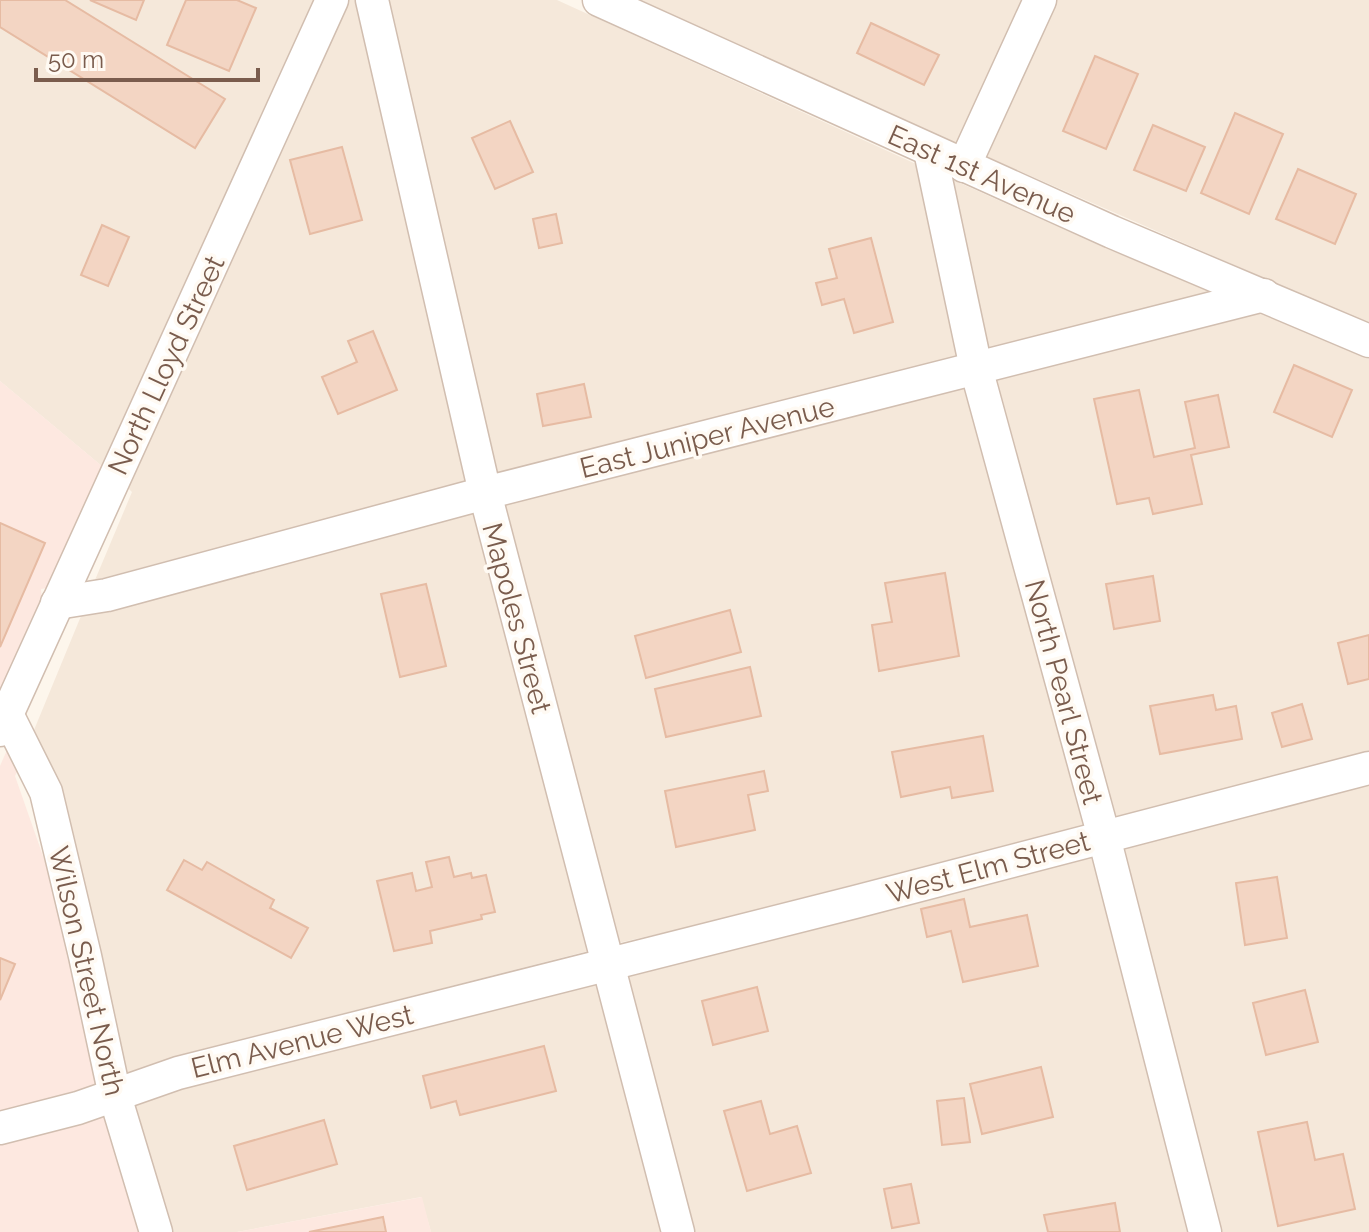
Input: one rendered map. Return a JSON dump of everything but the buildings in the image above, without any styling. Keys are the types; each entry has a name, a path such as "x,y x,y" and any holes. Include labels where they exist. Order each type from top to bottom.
{"street":[{"name":"North Lloyd Street","path":"3,722 332,0"},
{"name":"Mapoles Street","path":"372,0 485,493 678,1232"},
{"name":"East 1st Avenue","path":"599,0 1112,232 1369,341"},
{"path":"964,166 1040,0"},
{"name":"North Pearl Street","path":"930,151 976,368 1104,837 1205,1232"},
{"name":"East Juniper Avenue","path":"57,603 107,595 485,493 1264,295"},
{"name":"Wilson Street North","path":"3,722 46,792 115,1096 156,1232"},
{"name":"West Elm Street","path":"607,963 1369,768"},
{"name":"Elm Avenue West","path":"0,1128 115,1096 178,1073 607,963"}],"shaded area":[{"path":"0,0 316,0 103,467 0,381"},
{"path":"348,0 356,0 466,482 95,580 132,492 127,487"},
{"path":"389,0 557,0 916,164 958,356 497,474"},
{"path":"640,0 1023,0 958,144"},
{"path":"1056,0 1369,0 1369,324 985,156"},
{"path":"951,179 1105,248 1211,292 988,348"},
{"path":"1261,312 1369,359 1369,751 1115,817 996,380"},
{"path":"0,381 103,467 48,588 41,589 42,601 0,693"},
{"path":"965,388 1084,825 618,943 505,505"},
{"path":"474,513 588,951 176,1056 127,1075 61,786 34,730 81,616"},
{"path":"7,750 18,770 15,776 51,879 97,1085 0,1111 0,766"},
{"path":"1369,785 1369,1232 1222,1232 1123,849"},
{"path":"1093,856 1189,1232 694,1232 626,975"},
{"path":"596,982 662,1232 431,1232 421,1197 237,1232 173,1232 135,1106 180,1089"},
{"path":"105,1116 140,1232 0,1232 0,1145"},
{"path":"422,1197 431,1232 237,1232"}]}
